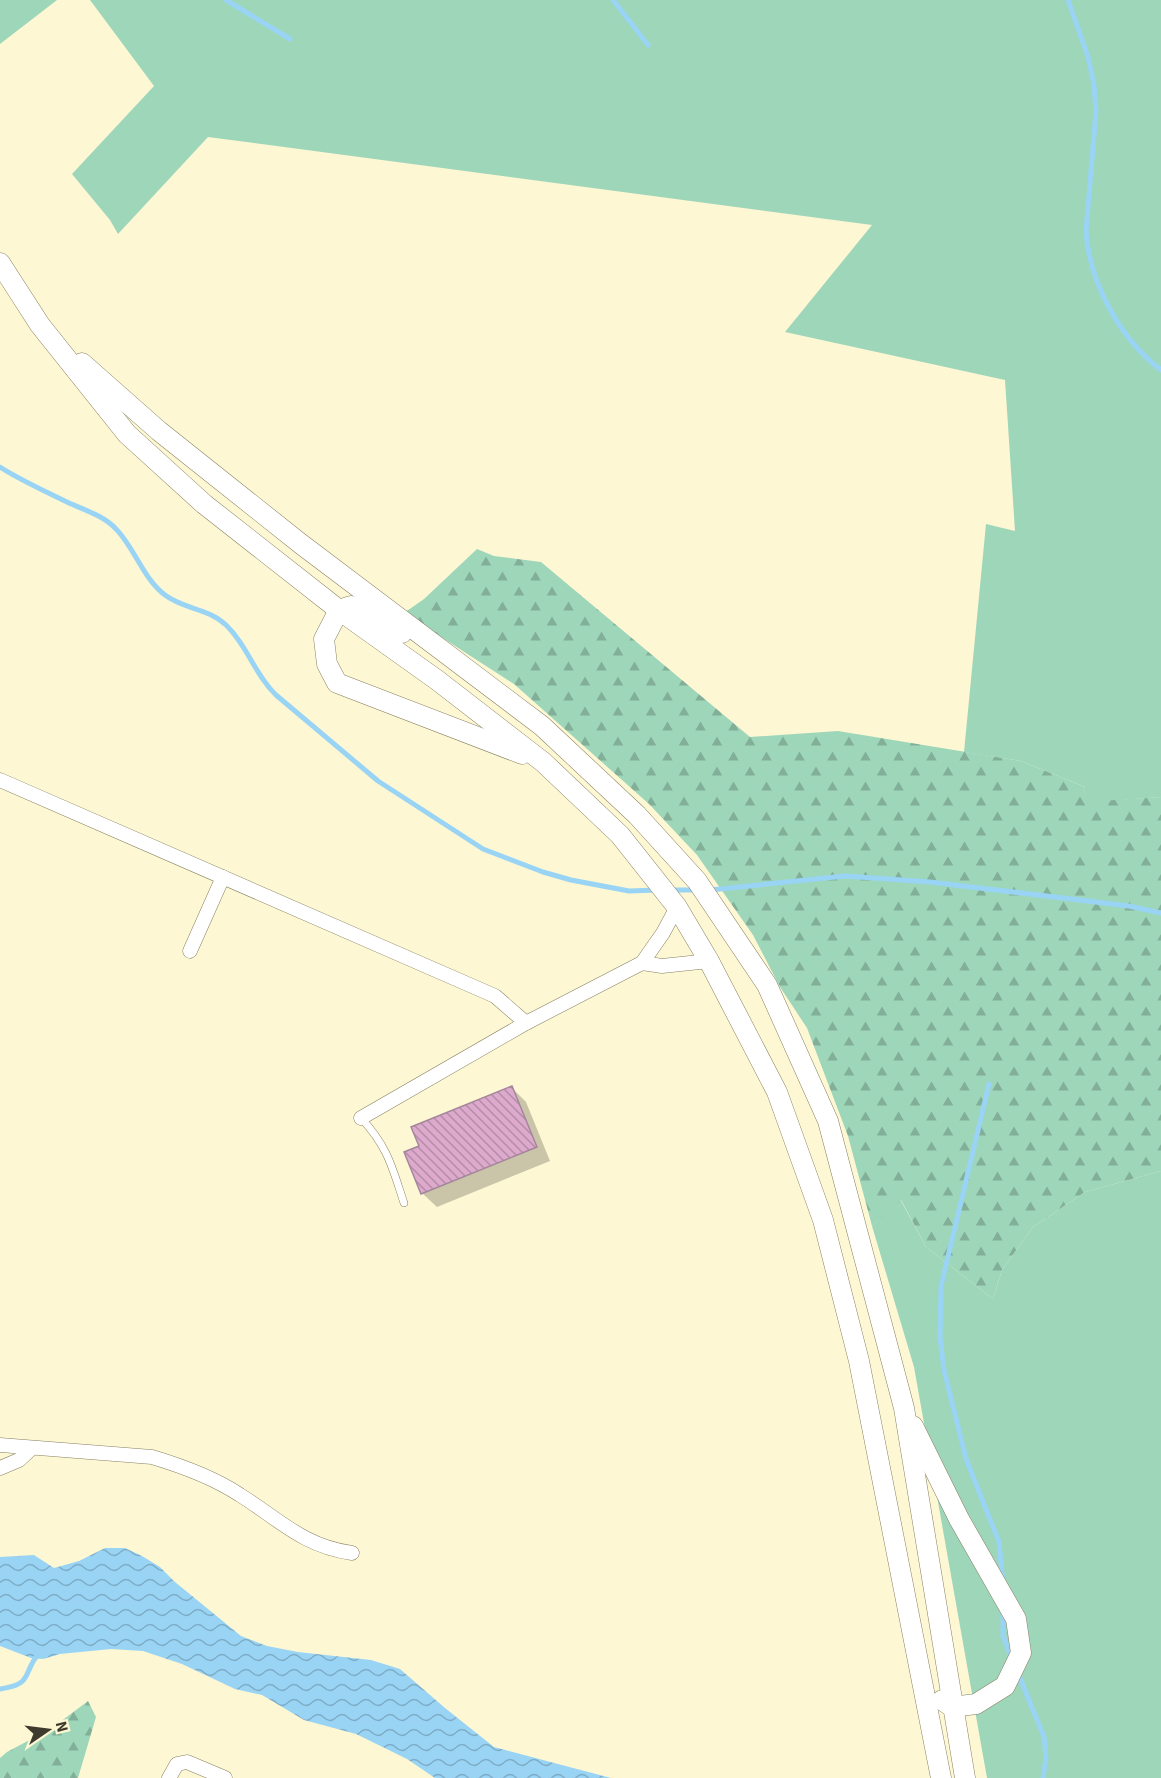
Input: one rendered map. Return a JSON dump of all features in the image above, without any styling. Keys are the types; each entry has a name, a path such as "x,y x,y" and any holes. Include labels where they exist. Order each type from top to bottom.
{"main road":[{"path":"0,263 40,325 127,434 204,504 339,610 437,680 543,762 620,835 677,907 709,961 777,1092 823,1220 859,1361 941,1778"},
{"path":"40,325 159,431 302,544 542,726 637,815 697,881 767,985 828,1121 904,1408 965,1778"},
{"path":"453,659 351,606 339,610 324,639 327,664 337,683 543,762"},
{"path":"896,1543 933,1688 941,1700 952,1707 976,1704 1005,1686 1021,1653 1016,1619 959,1519 904,1408"}],"street":[{"path":"0,780 495,996 526,1023"},
{"path":"190,951 223,877"},
{"path":"361,1118 526,1023 642,963 663,933 677,907"},
{"path":"642,963 662,966 709,961"},
{"path":"0,1445 152,1457 173,1463 238,1493 304,1539 334,1550 352,1552"},
{"path":"0,1468 19,1460 32,1448"},
{"path":"169,1778 177,1764 188,1762 225,1778"}],"lane":[{"path":"361,1118 376,1134 386,1150 404,1203"}],"green space":[{"path":"0,0 57,0 0,44"},
{"path":"90,0 1161,0 1161,797 1083,803 1085,787 1021,761 964,752 986,524 1015,531 1005,380 785,332 872,225 208,137 118,234 110,220 72,174 154,86"},
{"path":"477,549 494,556 541,562 750,737 838,731 1021,761 1085,787 1084,802 1161,797 1161,1171 1085,1192 1033,1227 1002,1270 993,1299 926,1247 901,1200 872,1226 848,1136 807,1028 780,987 753,935 697,855 649,804 514,684 404,613 424,599"},
{"path":"1161,1171 1161,1778 987,1778 914,1367 872,1226 900,1199 926,1247 993,1299 1002,1270 1033,1227 1085,1192"},
{"path":"88,1701 96,1717 78,1778 0,1778 0,1758 52,1728"}],"water":[{"path":"105,1548 125,1548 160,1567 241,1636 267,1646 298,1652 371,1660 400,1669 494,1747 611,1778 435,1778 407,1759 356,1734 304,1720 262,1695 235,1689 182,1664 143,1651 111,1649 60,1654 43,1659 31,1658 0,1646 0,1557 34,1555 54,1568 79,1561"}],"building":[{"path":"512,1086 537,1147 421,1194 404,1152 419,1146 411,1127"}],"waterway":[{"path":"226,0 290,39"},
{"path":"613,0 648,45"},
{"path":"1068,0 1088,57 1094,85 1096,111 1086,231 1093,270 1109,308 1120,326 1132,342 1161,370"},
{"path":"0,467 106,520 122,536 158,589 172,600 211,615 226,625 276,695 378,781 483,849 571,880 629,891 658,890"},
{"path":"710,890 845,876 930,882 1129,906 1161,913"},
{"path":"671,890 697,890"},
{"path":"989,1084 941,1286 940,1338 944,1370 966,1459 999,1542 1003,1583"},
{"path":"1003,1610 1003,1636 1012,1659"},
{"path":"0,1689 22,1681 38,1654"},
{"path":"1018,1673 1044,1737 1046,1758 1043,1778"}]}
